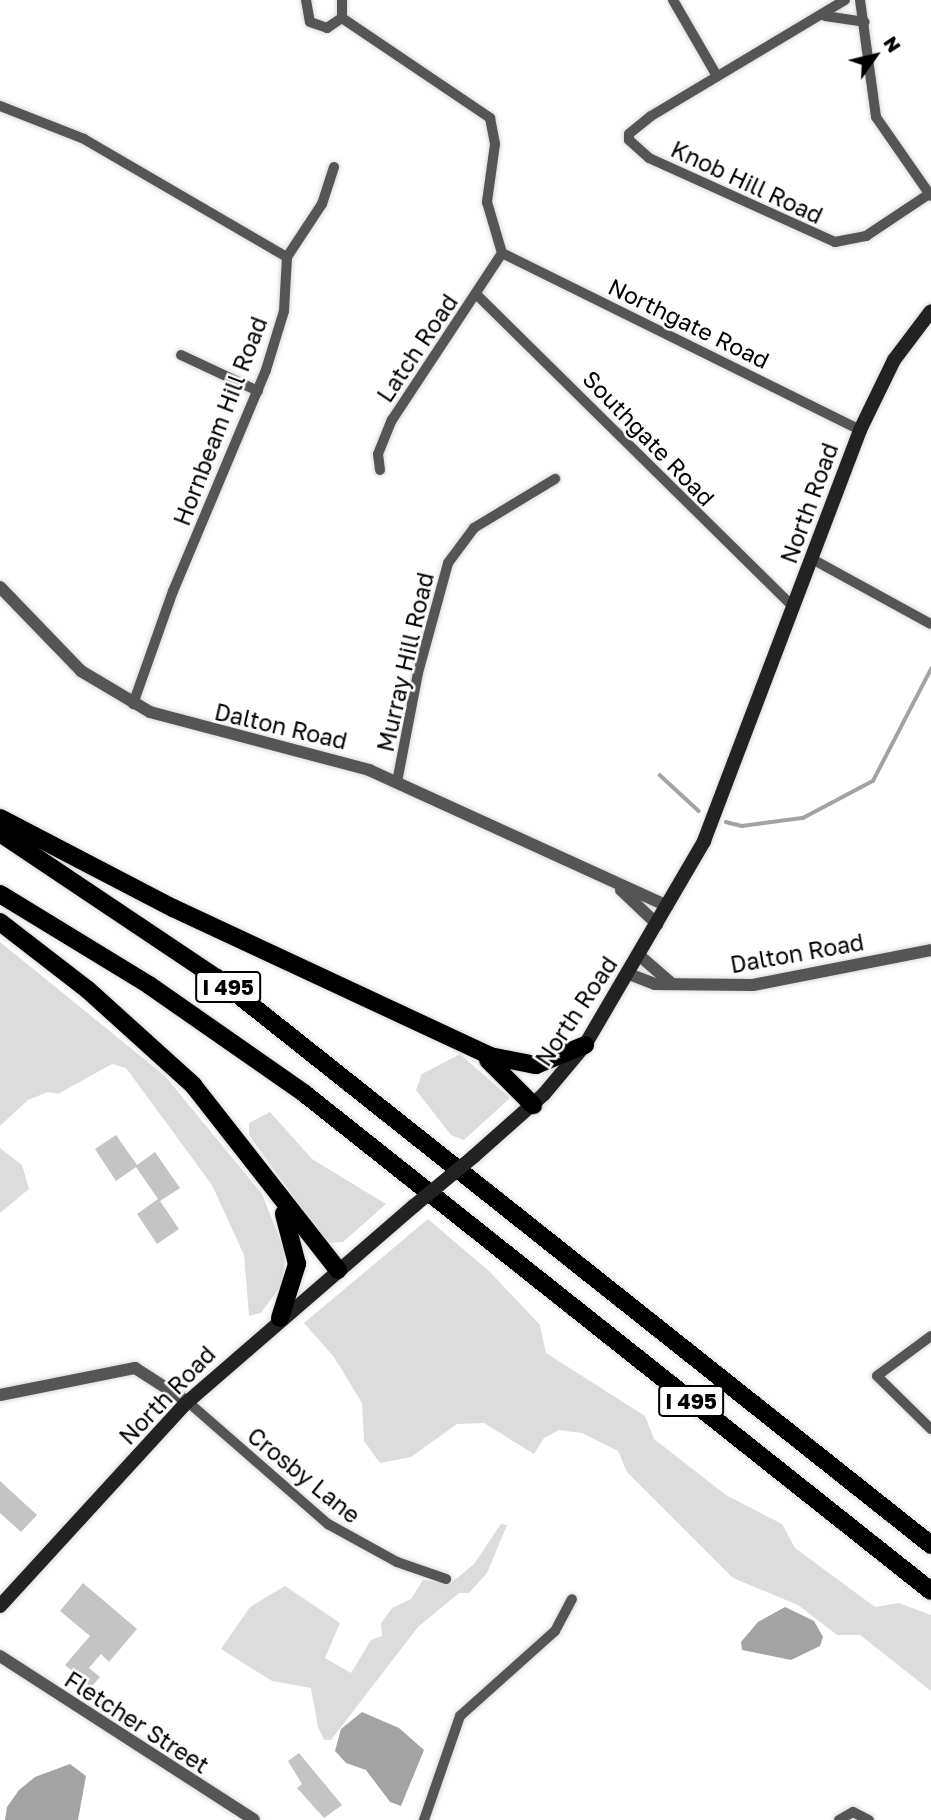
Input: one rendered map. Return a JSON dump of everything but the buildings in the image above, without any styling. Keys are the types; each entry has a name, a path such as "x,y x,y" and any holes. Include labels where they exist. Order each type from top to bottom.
{"highway":[{"path":"0,818 173,908 471,1048 509,1063 536,1065 585,1045"},
{"name":"I 495","path":"0,833 217,978 931,1545"},
{"name":"I 495","path":"0,894 139,978 306,1094 931,1591"},
{"path":"0,922 88,990 186,1078 338,1270"},
{"path":"471,1048 533,1104"},
{"path":"264,1177 285,1216 296,1255 280,1318"},
{"path":"837,1470 931,1538"}],"main road":[{"name":"North Road","path":"0,1606 188,1402 280,1318 533,1104 585,1045 640,956 722,799 793,607 814,560 860,430 894,359 931,311"}],"street":[{"path":"306,0 306,17 315,26 327,28 342,18"},
{"path":"342,0 342,18"},
{"path":"673,0 717,76 825,16 845,0"},
{"path":"860,0 876,117 930,195"},
{"path":"825,16 865,22"},
{"path":"342,18 490,118 495,144 487,202 502,253"},
{"name":"Knob Hill Road","path":"717,76 628,137 649,158 835,243 866,236 930,195"},
{"path":"0,106 84,139 287,257 322,204 334,167"},
{"name":"Latch Road","path":"380,470 378,454 392,420 477,295 502,253"},
{"name":"Northgate Road","path":"502,253 860,430"},
{"name":"Hornbeam Hill Road","path":"134,704 173,591 258,391 284,311 287,257"},
{"name":"Southgate Road","path":"477,295 793,607"},
{"path":"181,355 258,391"},
{"name":"Murray Hill Road","path":"397,782 418,673 448,563 474,528 555,479"},
{"path":"814,560 931,624"},
{"name":"Dalton Road","path":"0,587 80,671 134,704 181,725 311,751 397,782 564,857 618,888 667,906"},
{"name":"Dalton Road","path":"618,888 657,924"},
{"name":"Dalton Road","path":"629,974 655,984 670,982 707,988 753,985 931,950"},
{"path":"640,956 670,982"},
{"path":"931,1336 882,1367 877,1378 931,1429"},
{"path":"0,1395 135,1368 188,1402"},
{"name":"Crosby Lane","path":"188,1402 328,1524 387,1557 446,1579"},
{"path":"424,1820 460,1716 555,1631 572,1599"},
{"name":"Fletcher Street","path":"0,1656 254,1820"},
{"path":"839,1820 853,1812 869,1820"}],"shaded area":[{"path":"0,942 165,1076 262,1194 285,1252 283,1283 261,1313 249,1316 244,1255 212,1185 126,1068 112,1064 58,1094 48,1092 28,1100 0,1126"},
{"path":"460,1054 510,1098 464,1140 451,1135 416,1090 422,1074"},
{"path":"270,1112 312,1159 386,1204 343,1242 327,1243 249,1135 249,1123"},
{"path":"0,1148 22,1165 29,1189 0,1213"},
{"path":"428,1219 490,1272 540,1325 546,1353 645,1416 654,1439 726,1495 782,1524 795,1548 875,1607 899,1603 931,1615 931,1691 860,1635 837,1635 798,1605 733,1578 627,1472 618,1451 582,1433 559,1430 544,1438 534,1454 484,1423 457,1424 411,1457 380,1463 364,1441 362,1403 334,1357 304,1323"},
{"path":"501,1524 507,1525 487,1573 469,1593 459,1593 418,1627 331,1740 324,1740 318,1727 311,1688 272,1681 221,1649 250,1607 285,1586 340,1623 325,1658 351,1673 371,1640 382,1636 381,1623 392,1608 411,1599 423,1580 451,1583 474,1564"},
{"path":"785,1607 814,1621 823,1637 820,1646 791,1660 742,1650 741,1642 758,1622"},
{"path":"362,1712 399,1728 424,1750 401,1806 390,1802 366,1770 346,1763 335,1751 341,1729"},
{"path":"70,1764 86,1776 78,1820 5,1820 7,1807 19,1790 35,1777"}],"waterway":[{"path":"726,822 742,826 803,818 873,781 931,669"},
{"path":"660,775 699,811"}]}
